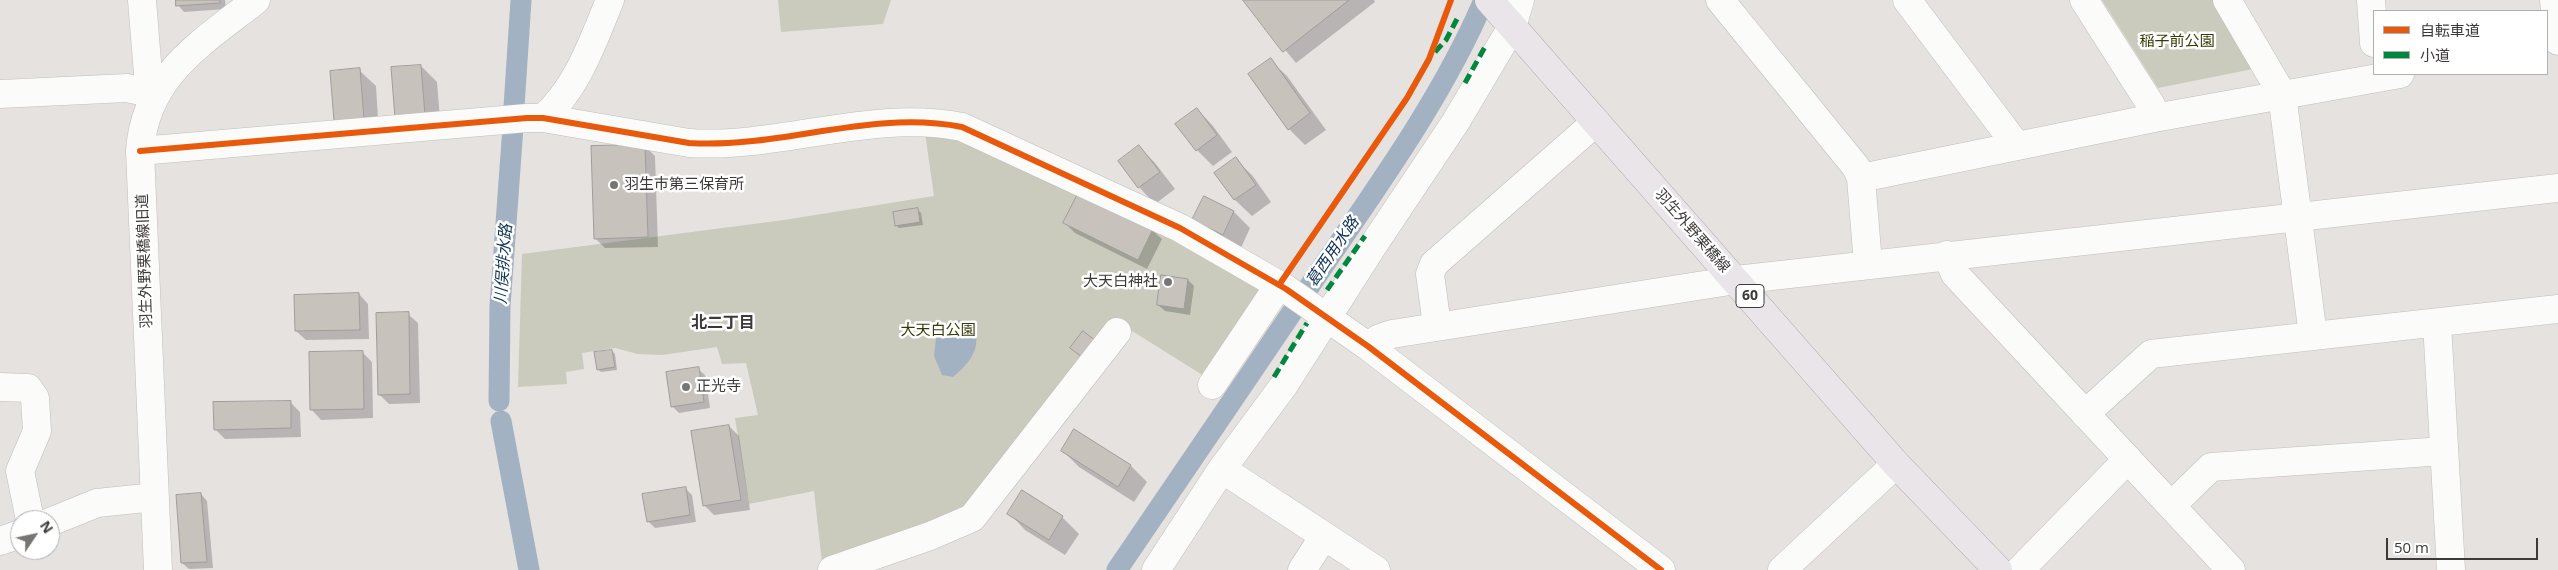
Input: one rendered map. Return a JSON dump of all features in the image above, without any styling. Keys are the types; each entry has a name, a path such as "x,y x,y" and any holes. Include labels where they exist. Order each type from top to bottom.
{"main road":[{"name":"羽生外野栗橋線","path":"1507,12 1596,122 1896,464 1998,570"}],"street":[{"path":"142,0 148,74 155,94"},
{"name":"羽生外野栗橋線旧道","path":"158,570 140,151 145,114 155,94 175,67 256,0"},
{"path":"526,118 564,97 610,0"},
{"path":"1907,0 2017,146"},
{"path":"2084,0 2151,105 2154,118"},
{"path":"2227,0 2282,94 2313,336"},
{"path":"2371,0 2373,29"},
{"path":"2554,0 2558,41"},
{"path":"1727,2 1856,167 1861,178 1868,264"},
{"path":"1156,570 1222,470 1284,385 1323,314 1455,123 1507,12"},
{"path":"1861,178 2154,118 2385,75"},
{"path":"0,94 127,88 155,94"},
{"path":"140,151 526,118 689,143 714,144 742,143 880,122 943,123 962,127 1180,228 1282,287 1369,347 1661,570"},
{"path":"1437,326 1430,274 1434,264 1596,122"},
{"path":"1369,347 1378,339 1392,334 1736,280 2558,188"},
{"path":"1947,256 1955,274 2232,570"},
{"path":"1212,384 1282,287"},
{"path":"2085,414 2151,354 2558,309"},
{"path":"2437,323 2451,570"},
{"path":"832,570 930,536 972,518 1117,332"},
{"path":"0,387 28,388 35,398 36,437 20,471 28,510"},
{"path":"2172,505 2211,467 2444,451"},
{"path":"2020,570 2128,459"},
{"path":"1782,570 1896,464"},
{"path":"1222,470 1376,570"},
{"path":"60,518 97,503 154,497"},
{"path":"1302,570 1324,536"}],"green space":[{"path":"778,0 891,0 883,24 781,32"},
{"name":"稲子前公園","path":"2102,0 2219,0 2258,68 2158,88"},
{"name":"大天白公園","path":"924,126 953,130 1263,283 1265,294 1204,376 1121,324 961,518 822,563 814,491 749,504 735,418 758,415 746,363 722,364 717,347 662,355 638,354 615,348 582,353 584,369 566,372 567,384 518,387 522,254 784,220 934,196"}],"water":[{"path":"959,320 971,320 976,337 974,352 966,365 953,377 942,375 934,356 936,338"}],"building":[{"path":"176,0 220,0 220,3 176,6"},
{"path":"1243,0 1349,0 1283,52"},
{"path":"1271,58 1310,113 1288,130 1248,74"},
{"path":"421,65 425,115 395,118 391,67"},
{"path":"360,68 364,119 334,121 330,71"},
{"path":"1197,108 1217,135 1196,151 1175,124"},
{"path":"645,145 648,237 594,239 591,146"},
{"path":"1139,145 1160,172 1138,188 1118,161"},
{"path":"1236,157 1256,185 1234,200 1214,173"},
{"path":"1079,192 1153,229 1138,260 1063,223"},
{"path":"1204,196 1234,211 1223,235 1192,220"},
{"path":"918,208 920,222 895,226 893,212"},
{"path":"1161,275 1188,279 1184,309 1157,305"},
{"path":"359,293 360,330 295,331 294,295"},
{"path":"409,312 410,394 378,395 376,313"},
{"path":"1083,331 1096,341 1083,358 1070,348"},
{"path":"612,350 615,367 597,370 594,352"},
{"path":"363,351 364,409 310,410 309,352"},
{"path":"699,367 704,402 671,407 666,372"},
{"path":"291,401 291,428 214,430 213,402"},
{"path":"729,425 741,500 703,506 691,431"},
{"path":"1074,429 1131,465 1118,487 1061,451"},
{"path":"686,487 690,515 647,522 642,494"},
{"path":"1022,490 1063,516 1049,540 1007,514"},
{"path":"201,493 207,562 181,563 176,495"}],"waterway":[{"name":"川俣排水路","path":"514,107 521,0"},
{"name":"葛西用水路","path":"1117,570 1412,133 1469,34 1484,0"},
{"name":"川俣排水路","path":"499,401 500,306 513,127"},
{"name":"川俣排水路","path":"501,421 529,570"}],"marked path":[{"path":"1435,52 1446,40 1458,17"},
{"path":"1465,83 1486,45"},
{"path":"1327,290 1365,236"},
{"path":"1274,377 1307,323"}],"cycle path":[{"path":"1279,285 1407,98 1429,59 1451,0"},
{"path":"140,151 527,118 543,118 689,143 758,141 859,126 893,123 928,123 962,127 1180,228 1286,289 1369,347 1661,570"}],"place":[{"name":"羽生市第三保育所","path":"614,185"},
{"name":"大天白神社","path":"1168,282"},
{"name":"正光寺","path":"686,387"}],"district":[{"name":"北二丁目","path":"723,323"}]}
